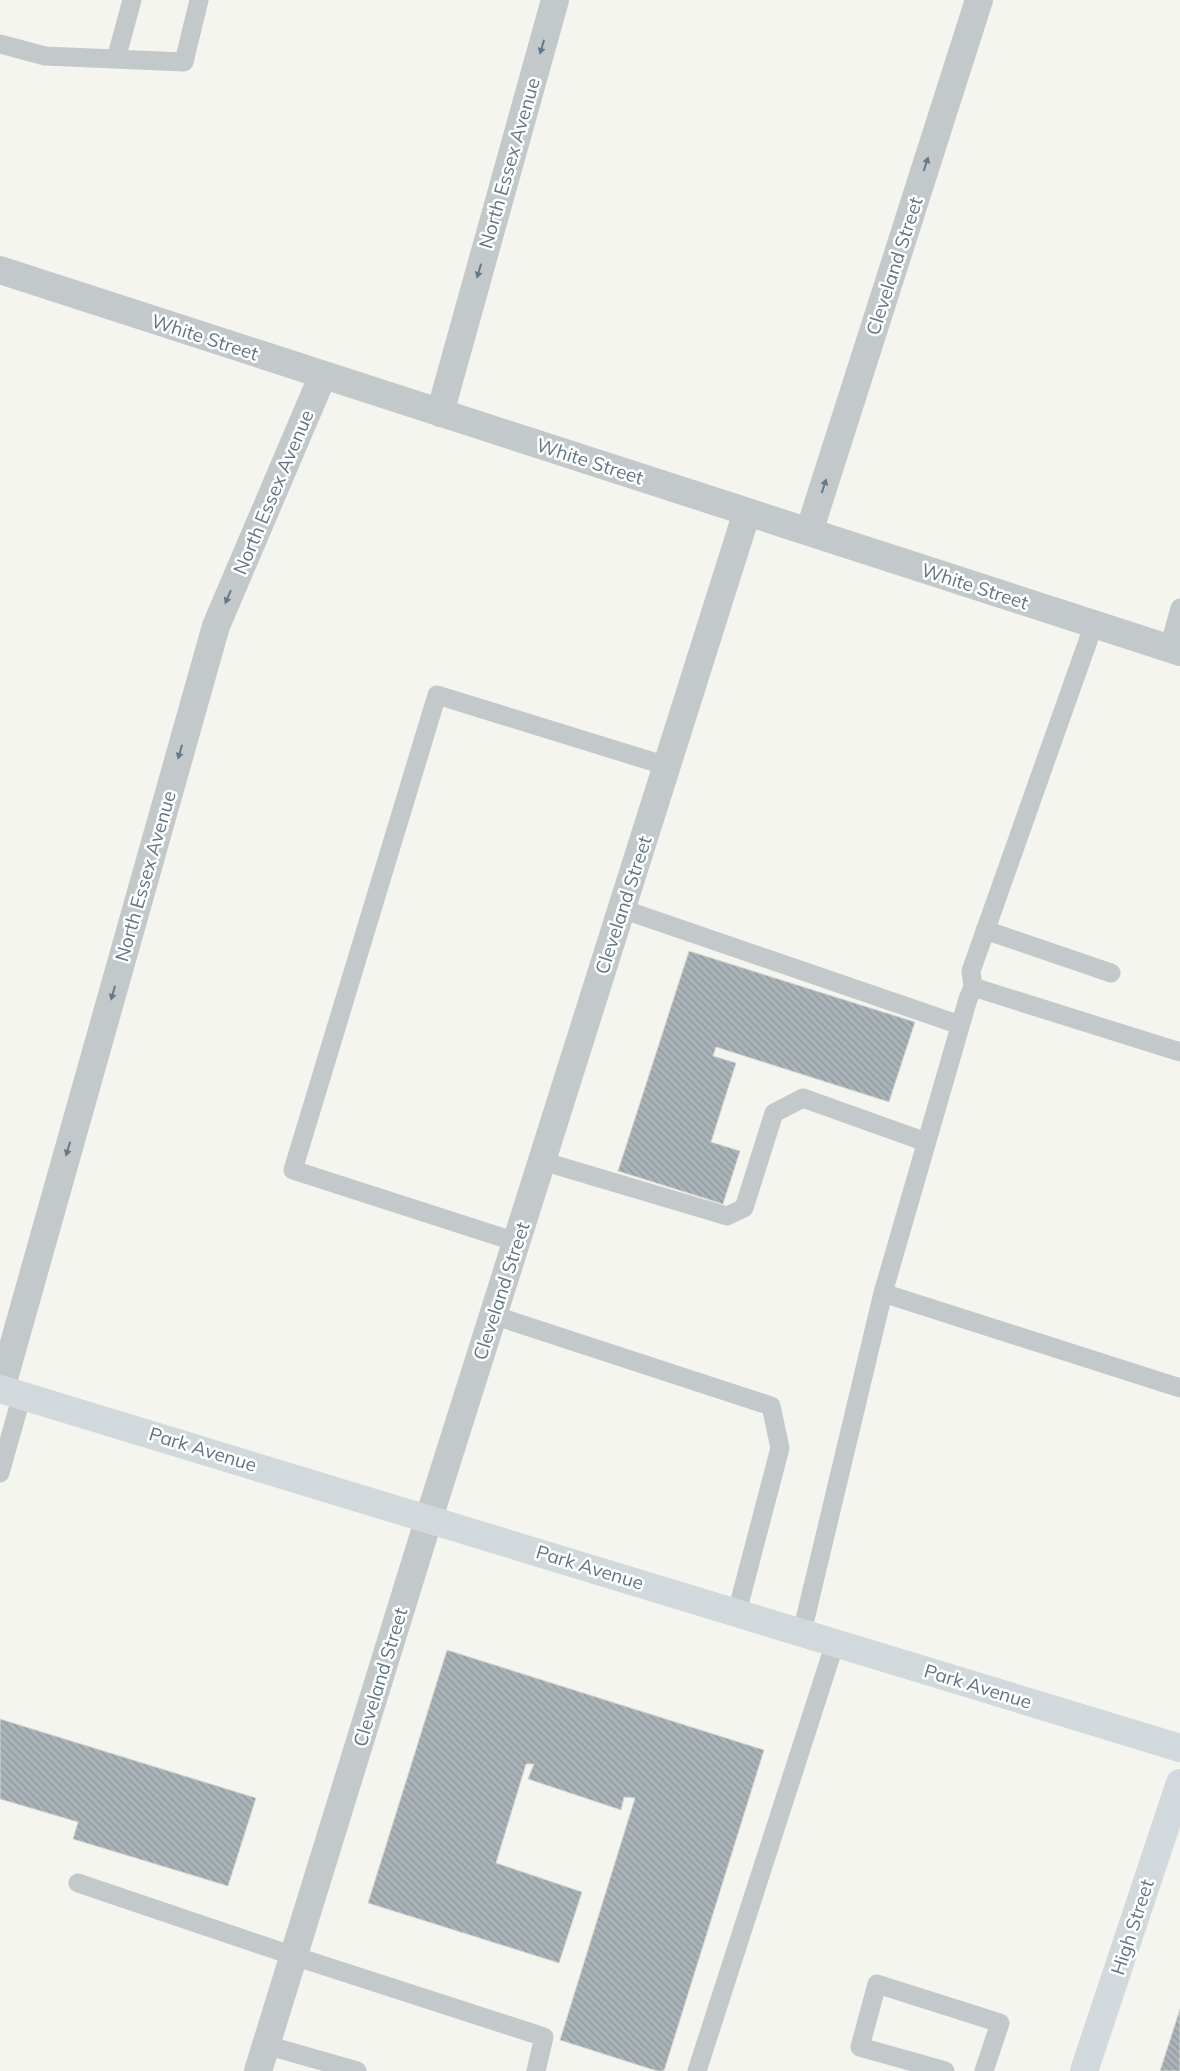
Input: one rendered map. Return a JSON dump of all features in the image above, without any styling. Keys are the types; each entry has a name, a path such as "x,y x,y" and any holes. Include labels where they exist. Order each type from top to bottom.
{"main road":[{"name":"Park Avenue","path":"8,1391 1180,1748"},
{"name":"High Street","path":"1084,2071 1180,1783"}],"street":[{"name":"North Essex Avenue","path":"440,413 555,0"},
{"name":"Cleveland Street","path":"809,532 979,0"},
{"name":"White Street","path":"0,270 1174,650"},
{"name":"North Essex Avenue","path":"8,1391 216,626 322,375"},
{"name":"Cleveland Street","path":"258,2071 429,1518 747,512"}],"lane":[{"path":"116,59 132,0"},
{"path":"0,44 46,56 184,62 199,0"},
{"path":"1174,650 1180,608"},
{"path":"802,1632 883,1293 960,1025 973,987 971,971 1094,624"},
{"path":"516,1242 293,1170 436,695 667,766"},
{"path":"622,909 960,1025"},
{"path":"985,930 1111,973"},
{"path":"973,987 1180,1052"},
{"path":"542,1161 728,1216 744,1208 774,1113 803,1098 926,1142"},
{"path":"883,1293 1180,1388"},
{"path":"493,1315 771,1406 780,1448 737,1612"},
{"path":"0,1474 8,1391"},
{"path":"697,2071 835,1642"},
{"path":"78,1883 294,1956 544,2037 536,2071"},
{"path":"945,2071 860,2047 877,1984 1000,2022 984,2071"},
{"path":"266,2045 358,2071"}],"building":[{"path":"689,951 915,1022 889,1102 716,1047 713,1056 736,1063 711,1142 740,1151 723,1204 618,1171"},
{"path":"447,1650 764,1750 664,2071 657,2071 560,2040 635,1798 624,1797 621,1810 528,1779 534,1764 526,1764 496,1863 582,1892 559,1963 368,1903"},
{"path":"0,1719 256,1798 228,1886 73,1839 78,1822 0,1799"},
{"path":"1180,2009 1180,2071 1160,2071"}]}
